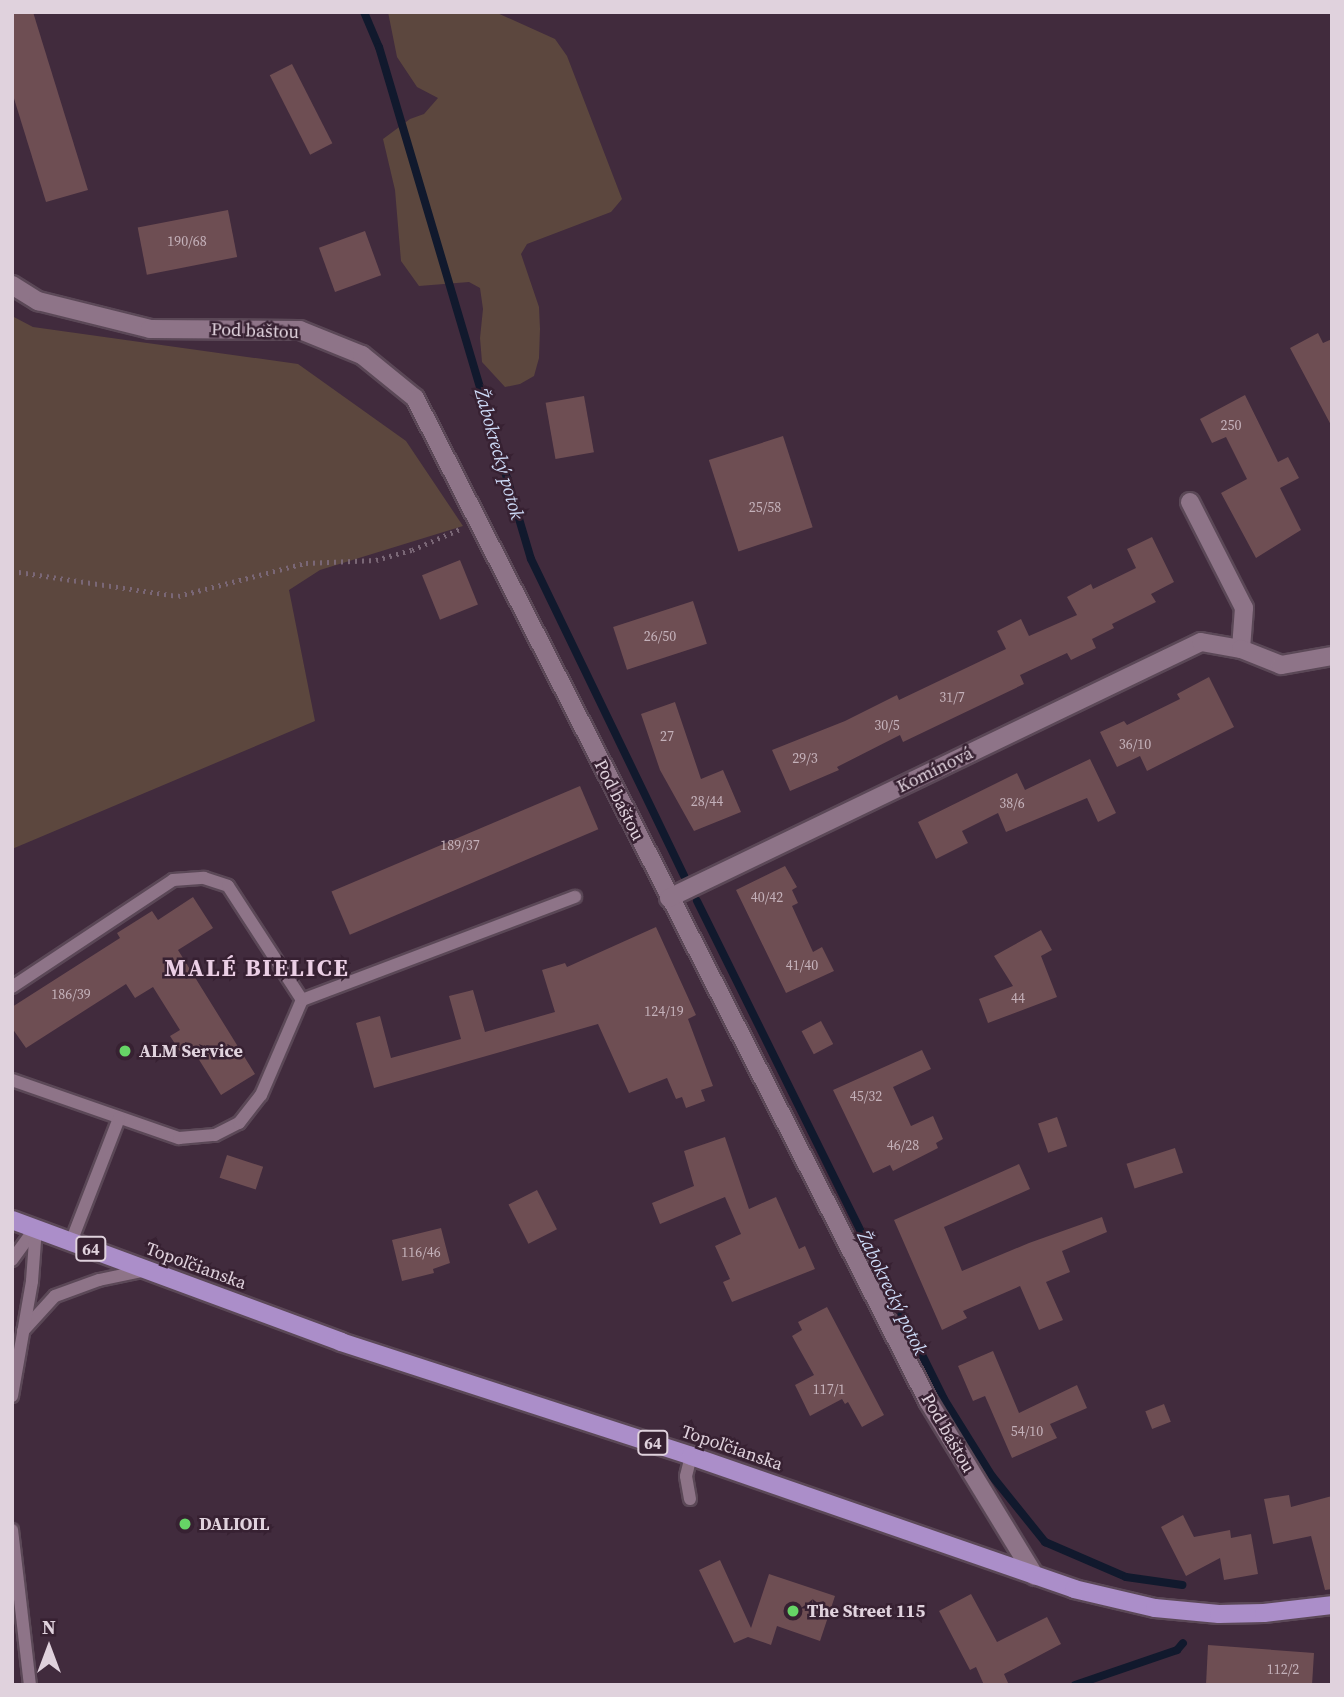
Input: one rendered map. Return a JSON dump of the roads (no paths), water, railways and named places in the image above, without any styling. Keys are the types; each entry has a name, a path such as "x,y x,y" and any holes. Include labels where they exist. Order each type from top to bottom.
{"main road":[{"name":"Topoľčianska","path":"12,1220 341,1342 691,1456 1035,1576 1119,1601 1183,1611 1264,1613 1332,1605"}],"street":[{"name":"Pod baštou","path":"12,285 38,301 150,329 300,330 362,355 415,398 668,898 774,1094 928,1401 1035,1576"},
{"path":"1190,502 1244,608 1241,649 1281,665 1332,656"},
{"name":"Komínová","path":"668,898 1201,642 1241,649"}],"lane":[{"path":"12,987 173,880 204,878 228,886 302,1000"},
{"path":"12,1080 179,1138 215,1135 239,1123 261,1095 302,1000 575,897"},
{"path":"71,1242 119,1118"},
{"path":"12,1260 36,1228"},
{"path":"12,1396 32,1281 36,1228"},
{"path":"23,1332 55,1296 99,1280 146,1270"},
{"path":"690,1499 686,1476 691,1456"},
{"path":"12,1530 30,1685"}],"waterway":[{"name":"Žabokrecký potok","path":"364,12 379,47 531,559 684,876"},
{"name":"Žabokrecký potok","path":"697,901 944,1399 992,1476 1045,1542 1126,1577 1182,1585"},
{"name":"Žabokrecký potok","path":"1075,1685 1177,1650 1183,1643"}],"place":[{"name":"ALM Service","path":"125,1051"},
{"name":"DALIOIL","path":"185,1524"},
{"name":"The Street 115","path":"793,1611"}],"district":[{"name":"MALÉ BIELICE","path":"257,968"}]}
